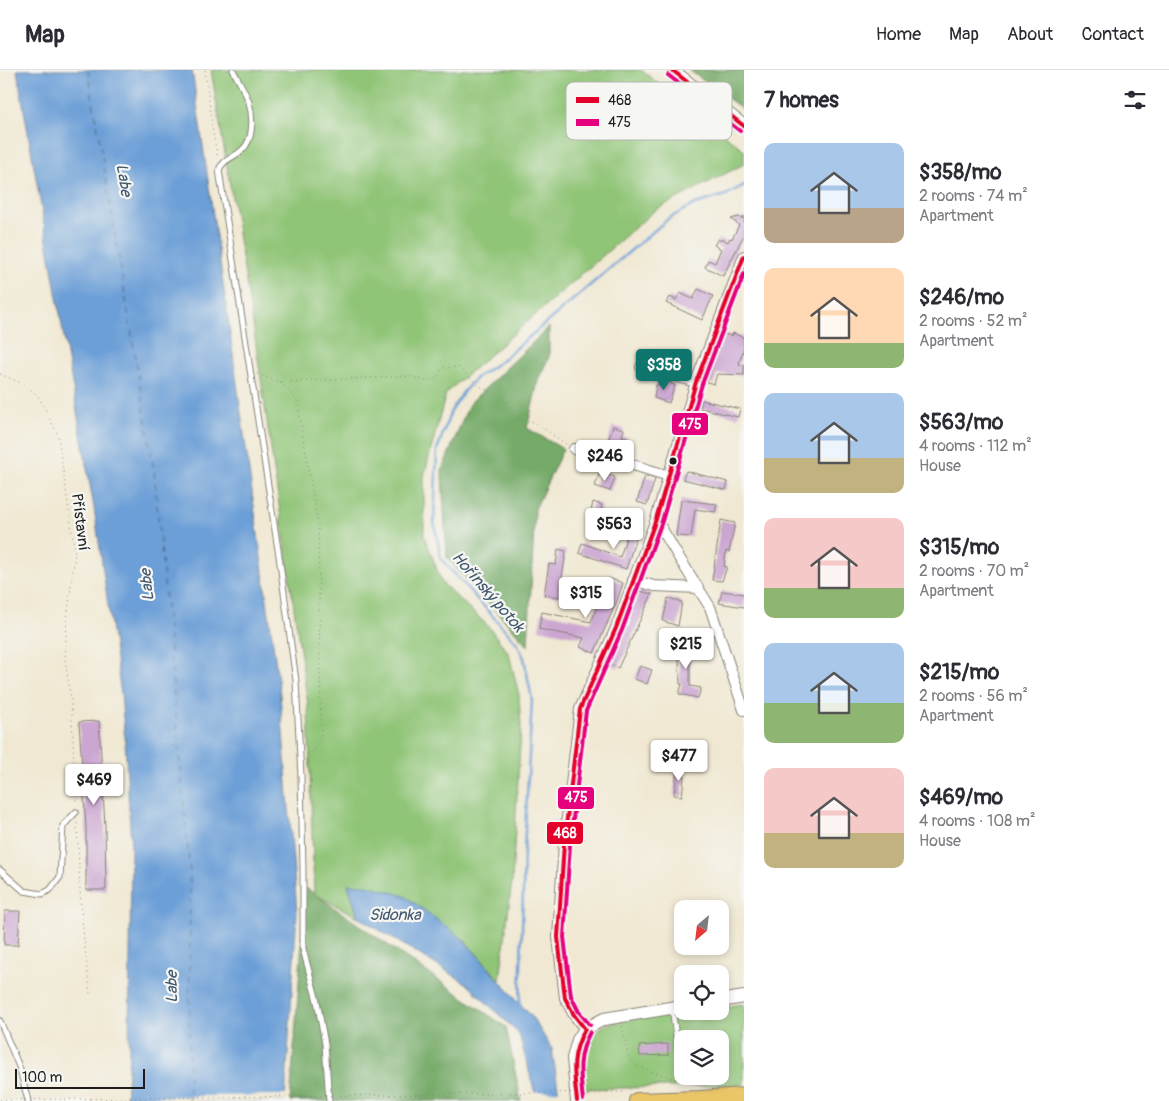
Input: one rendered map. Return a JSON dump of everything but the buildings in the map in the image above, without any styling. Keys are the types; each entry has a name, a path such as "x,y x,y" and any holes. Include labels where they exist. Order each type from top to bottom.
{"main road":[{"path":"631,1096 699,1099 744,1096"}],"street":[{"path":"672,70 687,82"},
{"path":"732,117 744,126"},
{"path":"585,1029 565,998 558,937 564,843 580,709 616,628 634,580 656,519 696,382 744,256"},
{"path":"641,368 696,382"},
{"path":"574,450 594,453 669,476"},
{"path":"656,519 710,607 744,710"},
{"path":"634,580 654,586 698,588"},
{"path":"729,1000 744,997"},
{"path":"577,1101 573,1058 578,1040 585,1029 604,1019 674,1007"}],"lane":[{"path":"233,70 249,102 251,134 249,143 220,167 220,179 279,556 296,680 301,776 302,949 317,1001 323,1035 329,1101"},
{"path":"0,870 24,891 42,894 50,890 60,877 63,826 76,812"},
{"path":"0,1021 20,1069 28,1101"}],"path":[{"path":"205,70 213,133 220,167"},
{"path":"249,371 280,382 409,376 426,381 437,378 442,368 458,367 478,385 505,400 518,419 534,422 574,450"},
{"name":"Přístavní","path":"0,374 24,384 38,396 58,435 75,554 64,659 71,700 81,911 90,994"},
{"path":"280,382 297,400 318,525 321,737 301,776"},
{"path":"620,1016 629,1059 636,1066 688,1083 693,1090"},
{"path":"0,1100 607,1092 631,1096"}],"green space":[{"path":"211,70 641,70 656,82 566,82 566,140 731,140 744,150 744,164 655,210 446,393 424,476 424,535 442,583 489,627 509,654 519,695 521,727 512,881 500,980 463,939 348,884 358,917 314,894 308,705 253,324"},
{"path":"689,70 744,70 744,110 732,101 732,82 706,82"},
{"path":"549,327 549,357 539,378 527,428 563,449 535,509 528,646 447,558 442,470 469,404"},
{"path":"306,888 506,1027 521,1101 290,1101"},
{"path":"744,1004 744,1085 583,1089 582,1058 589,1040 602,1027 614,1022 674,1012 674,1020 729,1020 729,1006"}],"water":[{"name":"Labe","path":"17,70 192,70 280,694 297,912 285,1101 126,1101 129,1053 131,845 121,694 94,508"},
{"name":"Sidonka","path":"348,884 367,885 405,896 463,939 532,1017 552,1049 560,1101 537,1101 519,1034 466,983 358,917"}],"pier":[{"path":"561,1091 563,1101 534,1101 531,1092"},
{"path":"288,1095 287,1101 124,1101 124,1097"}],"waterway":[{"name":"Hořínský potok","path":"520,1005 524,851 532,700 524,658 517,643 441,559 434,521 437,450 451,411 464,391 477,377 501,361 668,219 695,204 726,195 744,185"}],"ferry route":[{"path":"88,70 154,470 190,874 189,1101"}],"transit line":[{"name":"468","path":"672,70 687,82"},
{"name":"475","path":"668,75 677,82"},
{"name":"468","path":"732,117 744,126"},
{"name":"475","path":"732,125 740,131"},
{"name":"468","path":"585,1029 574,1015 565,998 558,937 564,843 580,709 616,628 656,519 696,382 744,256"},
{"name":"475","path":"590,1025 579,1012 571,996 564,937 570,844 586,711 622,630 662,521 702,384 744,274"},
{"name":"468","path":"577,1101 574,1064 577,1047 585,1029"},
{"name":"475","path":"583,1100 580,1065 583,1049 590,1032"}]}
